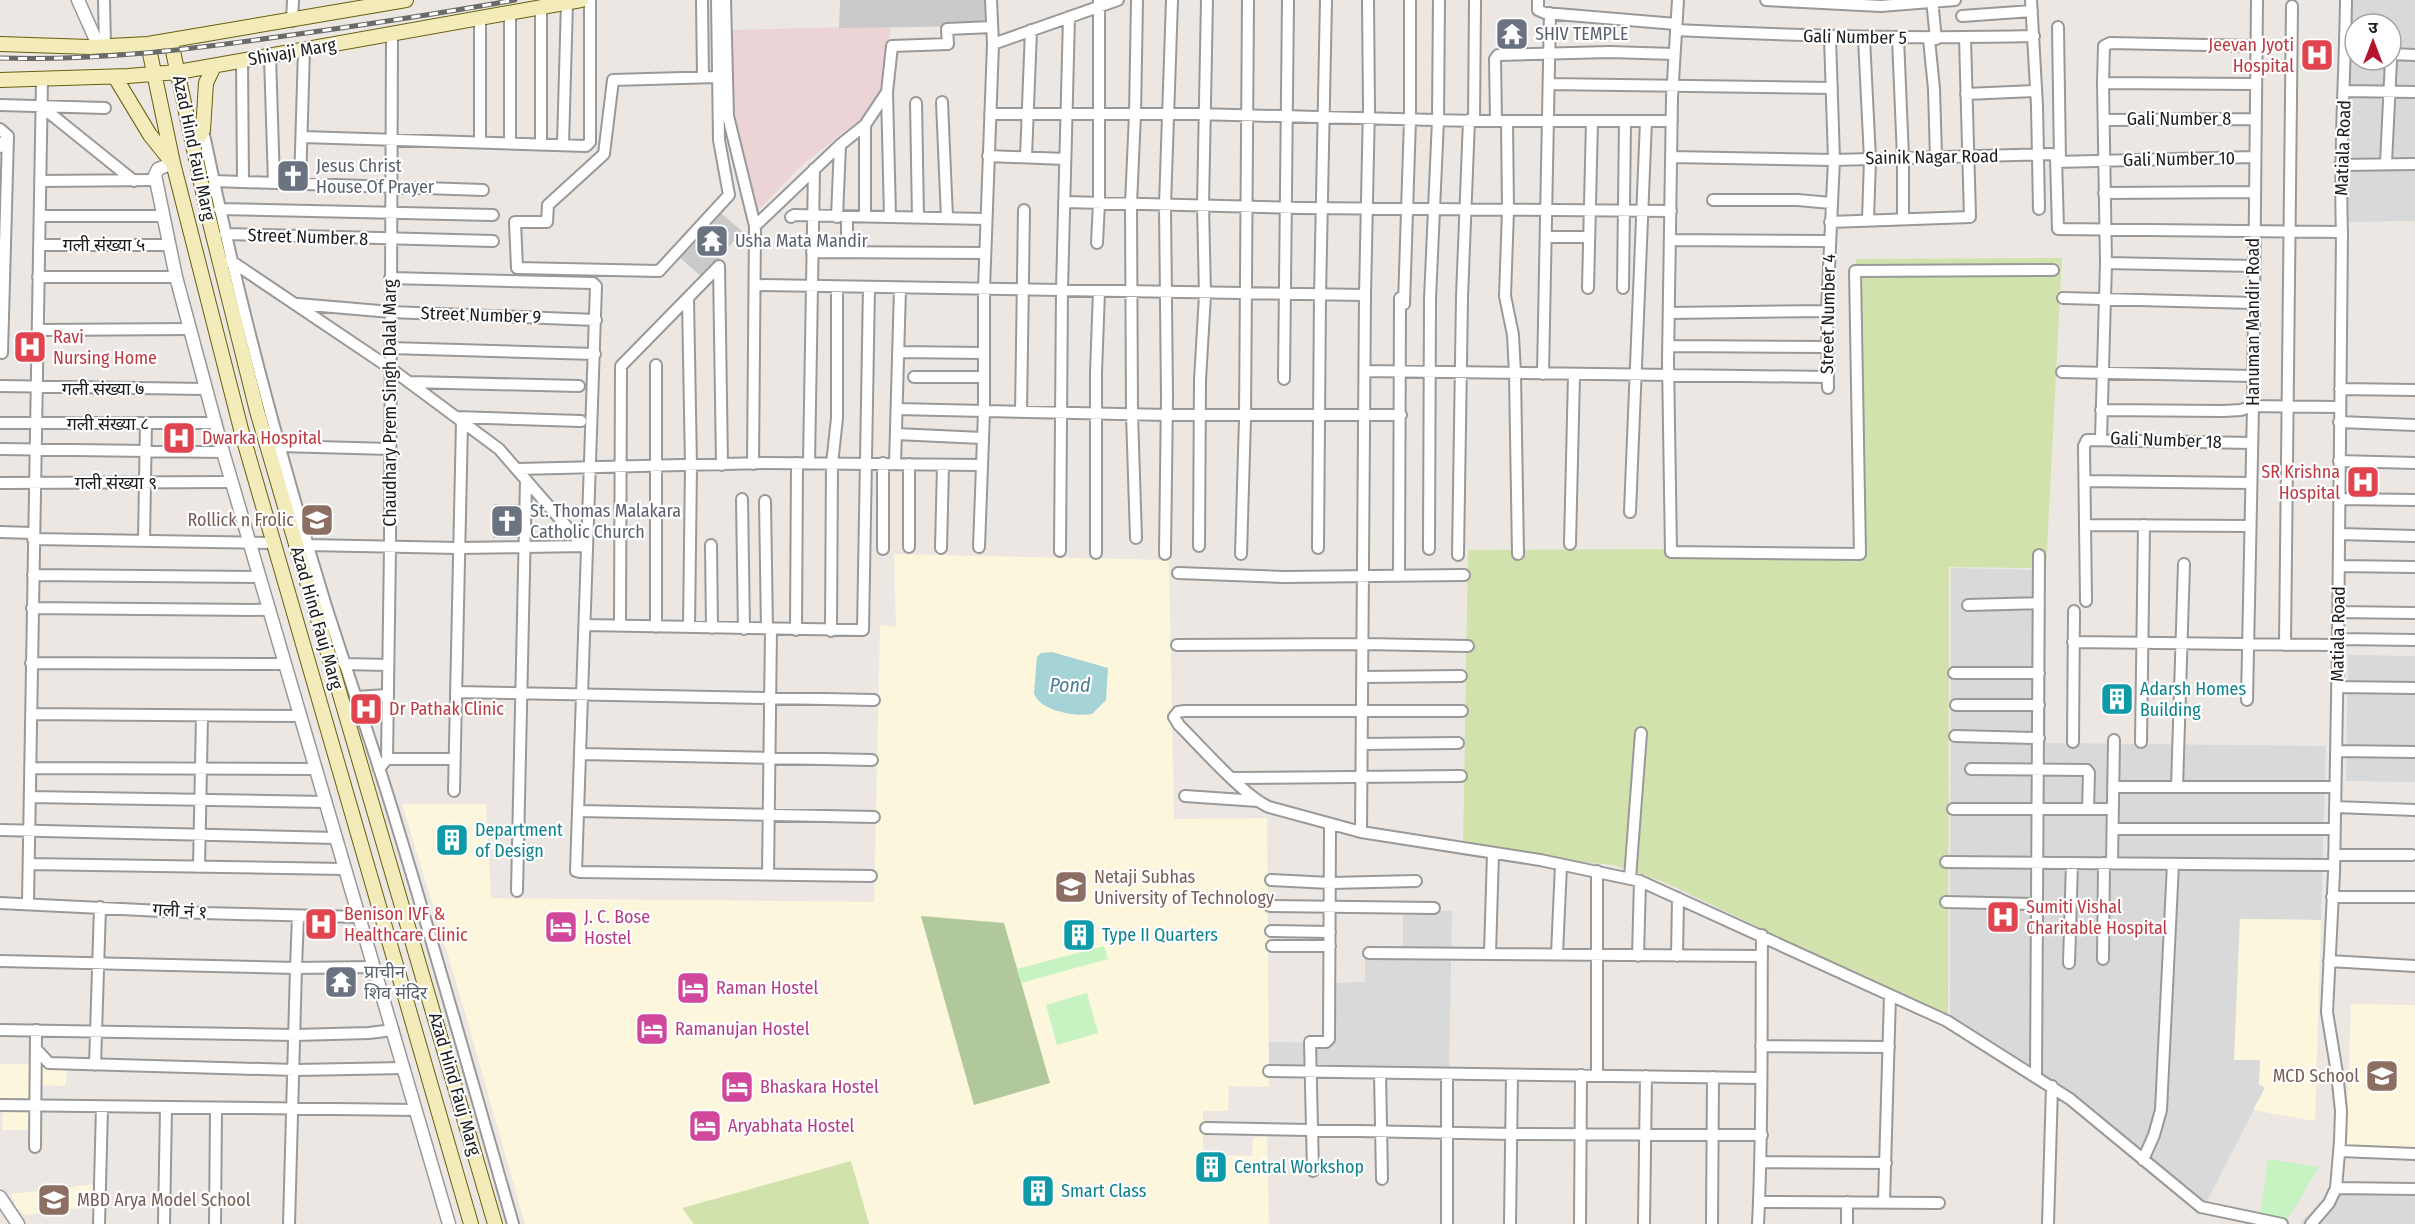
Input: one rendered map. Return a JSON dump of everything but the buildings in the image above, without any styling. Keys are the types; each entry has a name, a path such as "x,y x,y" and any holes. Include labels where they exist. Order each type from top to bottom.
{"main road":[{"name":"Shivaji Marg","path":"0,44 102,46 171,42 406,0"},
{"name":"Shivaji Marg","path":"0,80 115,77 178,72 574,1"},
{"name":"Azad Hind Fauj Marg","path":"171,42 193,146 225,262 257,411 495,1224"},
{"name":"Azad Hind Fauj Marg","path":"148,44 173,163 273,543 471,1224"},
{"path":"193,146 203,130 206,83 214,66"},
{"path":"115,77 150,135 173,163"}],"street":[{"path":"78,0 102,46"},
{"path":"102,46 104,0"},
{"path":"292,21 293,0"},
{"path":"302,137 586,146 590,142 590,0"},
{"path":"702,0 703,77"},
{"path":"717,0 719,140 729,195 659,271 517,268 515,222 547,222 548,205 604,153 613,80 717,77"},
{"path":"725,0 728,116 755,226 753,464"},
{"path":"979,546 984,412 985,253 993,44 992,0"},
{"path":"993,44 1069,17 1099,3 1118,0"},
{"path":"1136,538 1132,414 1131,204 1136,114 1137,0"},
{"path":"1165,554 1167,415 1165,205 1170,114 1172,0"},
{"path":"1199,546 1200,414 1205,294 1203,205 1207,0"},
{"path":"1241,554 1245,415 1248,0"},
{"path":"1284,379 1288,0"},
{"path":"1318,548 1326,0"},
{"path":"1361,832 1368,0"},
{"path":"1399,576 1402,301 1410,119 1410,0"},
{"path":"1429,549 1429,372 1438,120 1439,0"},
{"path":"1458,555 1462,297 1472,121 1475,0"},
{"path":"1678,0 1671,157 1668,376 1671,552 1860,554 1855,271 2053,270"},
{"path":"1766,0 1881,6 1955,0"},
{"name":"Hanuman Mandir Road","path":"2247,700 2257,0"},
{"name":"Matiala Road","path":"2336,1188 2341,1111 2337,1073 2327,1021 2335,807 2342,232 2340,165 2346,0"},
{"path":"563,144 574,1"},
{"path":"1932,1 1936,157"},
{"path":"1097,243 1100,203 1099,3"},
{"name":"Gali Number 5","path":"1538,5 1550,13 1676,27 1830,37 1933,39 2034,36"},
{"path":"1962,16 2032,6 2039,208"},
{"path":"2284,645 2292,6"},
{"path":"541,8 541,144"},
{"path":"1544,374 1550,13"},
{"path":"510,14 510,143"},
{"path":"1060,550 1062,290 1069,17"},
{"path":"480,19 480,142"},
{"path":"890,217 887,92 892,46 948,44 946,29 992,27"},
{"path":"2058,27 2057,228 2342,232"},
{"path":"1026,157 1031,30"},
{"name":"Chaudhary Prem Singh Dalal Marg","path":"387,759 392,35"},
{"name":"Street Number 4","path":"1668,376 1828,383 1827,311 1834,160 1830,37"},
{"path":"1864,38 1870,159 1868,220"},
{"path":"1898,38 1904,158 1903,219"},
{"path":"1830,222 1970,217 1965,38"},
{"path":"2101,438 2106,263 2103,160 2104,46 2110,43 2256,46"},
{"path":"300,184 304,50"},
{"path":"1518,554 1515,374 1513,335 1505,296 1508,210 1496,56 1550,53 1674,54"},
{"path":"270,56 274,183"},
{"path":"242,61 243,182"},
{"path":"2386,163 2391,72"},
{"path":"28,903 42,80"},
{"path":"2103,83 2255,84"},
{"path":"1549,84 1832,88"},
{"path":"1966,94 2036,91"},
{"path":"2344,91 2415,92"},
{"path":"755,226 840,145 866,125 887,92"},
{"path":"942,102 947,218"},
{"path":"916,103 918,217"},
{"path":"0,105 105,108"},
{"path":"42,107 134,181"},
{"path":"990,114 1206,114 1472,121 1672,121"},
{"name":"Gali Number 8","path":"2104,120 2255,119"},
{"path":"1588,288 1592,121"},
{"path":"1623,288 1625,121"},
{"path":"1630,512 1646,121"},
{"path":"865,216 866,125"},
{"path":"203,130 225,234 225,262 344,664 379,769 513,1224"},
{"path":"0,147 4,133"},
{"path":"2,353 4,133"},
{"path":"840,145 842,217 847,252"},
{"path":"2038,154 2054,155 2058,162"},
{"name":"Sainik Nagar Road","path":"1671,157 1834,160 2038,154"},
{"path":"988,156 1065,159"},
{"name":"Gali Number 10","path":"2058,162 2255,157"},
{"path":"173,163 158,169 155,175 176,277 232,482 449,1224"},
{"path":"2340,165 2415,164"},
{"path":"809,463 814,170"},
{"path":"40,181 156,180"},
{"path":"213,181 483,190"},
{"path":"2104,193 2254,192"},
{"path":"1713,200 1798,200 1832,203"},
{"path":"1064,202 1286,208 1671,211"},
{"path":"219,208 493,215"},
{"path":"1021,412 1024,210"},
{"path":"791,217 813,215 986,219"},
{"path":"40,216 164,216"},
{"name":"Street Number 8","path":"225,234 493,241"},
{"path":"1547,237 1589,237"},
{"path":"1670,240 1829,241"},
{"name":"गली संख्या ५","path":"39,245 169,245"},
{"path":"812,252 985,253"},
{"path":"225,262 295,304 390,368 499,449 586,548"},
{"path":"2106,263 2254,266"},
{"path":"621,626 621,366 719,266 722,465"},
{"path":"39,277 176,277"},
{"path":"390,278 595,284 595,354 586,548 576,871 871,876"},
{"path":"755,285 1365,295"},
{"path":"831,631 832,464 837,418 837,287"},
{"path":"585,625 831,631 860,630 864,627 869,287"},
{"path":"895,464 900,288"},
{"path":"1096,553 1099,291"},
{"path":"2063,298 2254,303"},
{"path":"688,299 691,466 690,627"},
{"name":"Street Number 9","path":"295,304 391,312 596,320"},
{"path":"1669,313 1827,311"},
{"path":"38,330 190,329"},
{"path":"1669,346 1828,347"},
{"path":"390,348 595,354"},
{"path":"899,352 984,353"},
{"path":"656,365 656,627"},
{"path":"1365,372 1668,376"},
{"path":"2062,372 2253,376"},
{"path":"1570,544 1574,375"},
{"path":"914,377 984,377"},
{"path":"409,382 579,386"},
{"name":"गली संख्या ७","path":"0,386 206,389"},
{"path":"2340,389 2415,390"},
{"path":"2101,410 2236,410 2253,406 2340,406"},
{"path":"897,409 1167,415 1401,415"},
{"path":"459,420 581,421"},
{"path":"454,791 459,420"},
{"name":"गली संख्या ८","path":"0,423 216,423"},
{"path":"144,541 146,423"},
{"path":"2339,423 2415,424"},
{"path":"896,434 982,438"},
{"name":"Gali Number 18","path":"2085,481 2084,446 2089,438 2252,443"},
{"path":"280,446 390,449"},
{"path":"0,449 224,452"},
{"path":"2339,461 2415,463"},
{"path":"796,463 796,630"},
{"path":"518,470 796,463 981,465"},
{"path":"883,463 883,549"},
{"path":"909,464 909,547"},
{"path":"941,548 943,466"},
{"path":"517,891 526,480"},
{"path":"2086,601 2085,481 2251,483"},
{"name":"गली संख्या ९","path":"0,483 232,482"},
{"path":"742,499 744,629"},
{"path":"2339,499 2415,500"},
{"path":"765,501 771,758 768,874"},
{"path":"2085,525 2250,526"},
{"path":"2141,742 2144,525"},
{"path":"0,532 33,536 144,541 273,543"},
{"path":"2339,534 2415,536"},
{"path":"308,545 586,548"},
{"path":"711,545 712,628"},
{"path":"2036,1076 2039,555"},
{"path":"2176,787 2184,564"},
{"path":"2338,566 2415,567"},
{"path":"1178,573 1363,577 1464,575"},
{"path":"33,575 260,577"},
{"path":"1968,605 2039,603"},
{"path":"32,608 270,610"},
{"path":"2073,742 2074,611"},
{"path":"2338,612 2415,613"},
{"path":"2073,642 2284,645 2415,640"},
{"path":"1177,645 1468,646"},
{"path":"31,663 285,664"},
{"path":"344,664 388,665"},
{"path":"1954,673 2039,673"},
{"path":"1363,677 1461,676"},
{"path":"2337,687 2415,687"},
{"path":"456,692 874,700"},
{"path":"356,697 387,695"},
{"path":"1956,705 2039,705"},
{"path":"1462,711 1184,711 1175,713 1174,717 1179,725 1232,777 1258,801 1269,807 1361,832 1635,879 1762,935 1947,1021 2036,1076 2070,1099 2201,1207 2282,1224"},
{"path":"31,714 301,716"},
{"path":"199,867 202,716"},
{"path":"1638,956 1635,879 1641,733"},
{"path":"1955,736 2039,738"},
{"path":"2103,959 2108,863 2113,829 2114,740"},
{"path":"1362,744 1458,743"},
{"path":"2336,751 2415,752"},
{"path":"581,754 872,760"},
{"path":"379,769 387,759 454,759"},
{"path":"30,768 316,770"},
{"path":"1971,768 2087,770 2089,774 2088,809"},
{"path":"1232,777 1461,776"},
{"path":"2113,787 2335,788"},
{"path":"1185,796 1258,801"},
{"path":"30,797 326,802"},
{"path":"2335,807 2415,810"},
{"path":"1953,809 2112,809"},
{"path":"579,811 874,817"},
{"path":"1313,1171 1310,1042 1326,1042 1329,1039 1330,824"},
{"path":"2113,829 2334,829"},
{"path":"0,830 336,838"},
{"path":"1490,953 1494,853"},
{"path":"1946,862 2173,864 2334,860 2412,855"},
{"path":"2069,963 2072,863"},
{"path":"29,864 345,869"},
{"path":"2143,1160 2154,1135 2161,1110 2173,864"},
{"path":"1557,954 1562,865"},
{"path":"1597,872 1597,1076"},
{"path":"1271,880 1330,883 1416,881"},
{"path":"2332,897 2412,896"},
{"path":"1677,956 1678,898"},
{"path":"1946,902 2037,904"},
{"name":"गली नं १","path":"0,903 359,917"},
{"path":"1270,906 1434,908"},
{"path":"95,1065 100,907"},
{"path":"290,1224 298,916"},
{"path":"1271,931 1330,932"},
{"path":"1758,1224 1762,1135 1760,1078 1762,935"},
{"path":"1272,946 1330,946"},
{"path":"1369,952 1762,956"},
{"path":"0,961 296,968 374,967"},
{"path":"2329,961 2415,966"},
{"path":"1884,1202 1890,995"},
{"path":"0,1030 295,1035 369,1034 393,1030"},
{"path":"35,1147 36,1030"},
{"path":"1761,1046 1889,1047"},
{"path":"36,1049 49,1063 294,1069 404,1068"},
{"path":"1269,1071 1760,1078"},
{"path":"1380,1073 1382,1179"},
{"path":"1447,1074 1447,1224"},
{"path":"1510,1224 1512,1075"},
{"path":"1580,1224 1581,1076"},
{"path":"1644,1224 1646,1076"},
{"path":"1712,1224 1713,1077"},
{"path":"2048,1224 2052,1086"},
{"path":"0,1105 416,1110"},
{"path":"99,1224 102,1107"},
{"path":"164,1224 166,1108"},
{"path":"215,1224 216,1108"},
{"path":"1206,1128 1512,1134 1762,1135"},
{"path":"2340,1151 2415,1154"},
{"path":"1761,1162 1886,1163"},
{"path":"2311,1224 2329,1203 2336,1188 2415,1189"},
{"path":"0,1197 17,1224"},
{"path":"1759,1202 1939,1203"},
{"path":"1846,1224 1847,1202"}],"shaded area":[{"path":"840,0 987,0 986,26 839,28"},
{"path":"2350,0 2415,0 2415,221 2344,222 2348,72 2403,72 2403,12 2350,12"},
{"path":"890,26 887,72 882,90 890,99 842,133 800,167 755,214 729,112 732,30"},
{"name":"Usha Mata Mandir","path":"717,210 742,231 703,278 678,256"},
{"name":"St. Thomas Malakara Catholic Church","path":"494,504 522,504 521,538 493,538"},
{"name":"Netaji Subhas University of Technology","path":"894,554 1169,560 1174,819 1267,818 1269,1087 1229,1086 1228,1111 1203,1111 1203,1155 1252,1156 1253,1137 1267,1137 1269,1224 525,1224 462,1002 402,804 486,804 491,898 874,902 880,625 896,627"},
{"path":"1951,568 2046,570 2046,743 2326,746 2321,920 2240,919 2235,1060 2261,1060 2259,1084 2265,1088 2203,1209 2067,1091 1950,1019"},
{"path":"2348,655 2415,656 2415,782 2346,781"},
{"path":"1403,911 1452,911 1449,1079 1269,1076 1268,1042 1331,1043 1332,983 1365,982 1365,949 1403,950"},
{"path":"2240,919 2321,920 2315,1121 2253,1110 2265,1088 2259,1084 2260,1060 2234,1060"},
{"name":"MCD School","path":"2351,1004 2415,1005 2415,1151 2346,1147"},
{"path":"0,1064 33,1064 32,1102 0,1103"},
{"path":"38,1065 68,1067 65,1086 38,1085"},
{"path":"3,1111 30,1112 30,1130 2,1130"},
{"name":"MBD Arya Model School","path":"96,1184 95,1206 25,1215 16,1208 11,1194"},
{"path":"2330,1191 2415,1193 2415,1224 2300,1224"}],"green space":[{"path":"2062,258 2046,568 1949,567 1948,1018 1664,882 1614,865 1463,852 1468,550 1860,548 1856,259"},
{"path":"921,916 1004,923 1050,1083 974,1105"},
{"path":"1104,946 1108,959 1021,983 1017,969"},
{"path":"1087,993 1098,1033 1057,1045 1046,1005"},
{"path":"2268,1159 2319,1167 2287,1220 2260,1215"},
{"path":"851,1161 869,1224 694,1224 682,1208"}],"water":[{"name":"Pond","path":"1052,652 1108,668 1106,700 1092,714 1077,715 1059,711 1037,699 1034,693 1037,657 1041,653"}],"railway":[{"path":"0,58 70,58 173,50 337,29 515,0"}],"place":[{"name":"SHIV TEMPLE","path":"1512,34"},
{"name":"Jeevan Jyoti Hospital","path":"2317,55"},
{"name":"Jesus Christ House Of Prayer","path":"293,176"},
{"name":"Usha Mata Mandir","path":"712,241"},
{"name":"Ravi Nursing Home","path":"30,347"},
{"name":"Dwarka Hospital","path":"179,438"},
{"name":"SR Krishna Hospital","path":"2363,482"},
{"name":"Rollick n Frolic","path":"317,520"},
{"name":"St. Thomas Malakara Catholic Church","path":"507,521"},
{"name":"Adarsh Homes Building","path":"2117,699"},
{"name":"Dr Pathak Clinic","path":"366,709"},
{"name":"Department of Design","path":"452,840"},
{"name":"Netaji Subhas University of Technology","path":"1071,887"},
{"name":"Sumiti Vishal Charitable Hospital","path":"2003,917"},
{"name":"Benison IVF & Healthcare Clinic","path":"321,924"},
{"name":"J. C. Bose Hostel","path":"561,927"},
{"name":"Type II Quarters","path":"1079,935"},
{"name":"प्राचीन शिव मंदिर","path":"341,982"},
{"name":"Raman Hostel","path":"693,988"},
{"name":"Ramanujan Hostel","path":"652,1029"},
{"name":"MCD School","path":"2382,1076"},
{"name":"Bhaskara Hostel","path":"737,1087"},
{"name":"Aryabhata Hostel","path":"705,1126"},
{"name":"Central Workshop","path":"1211,1167"},
{"name":"Smart Class","path":"1038,1191"},
{"name":"MBD Arya Model School","path":"54,1200"}]}
